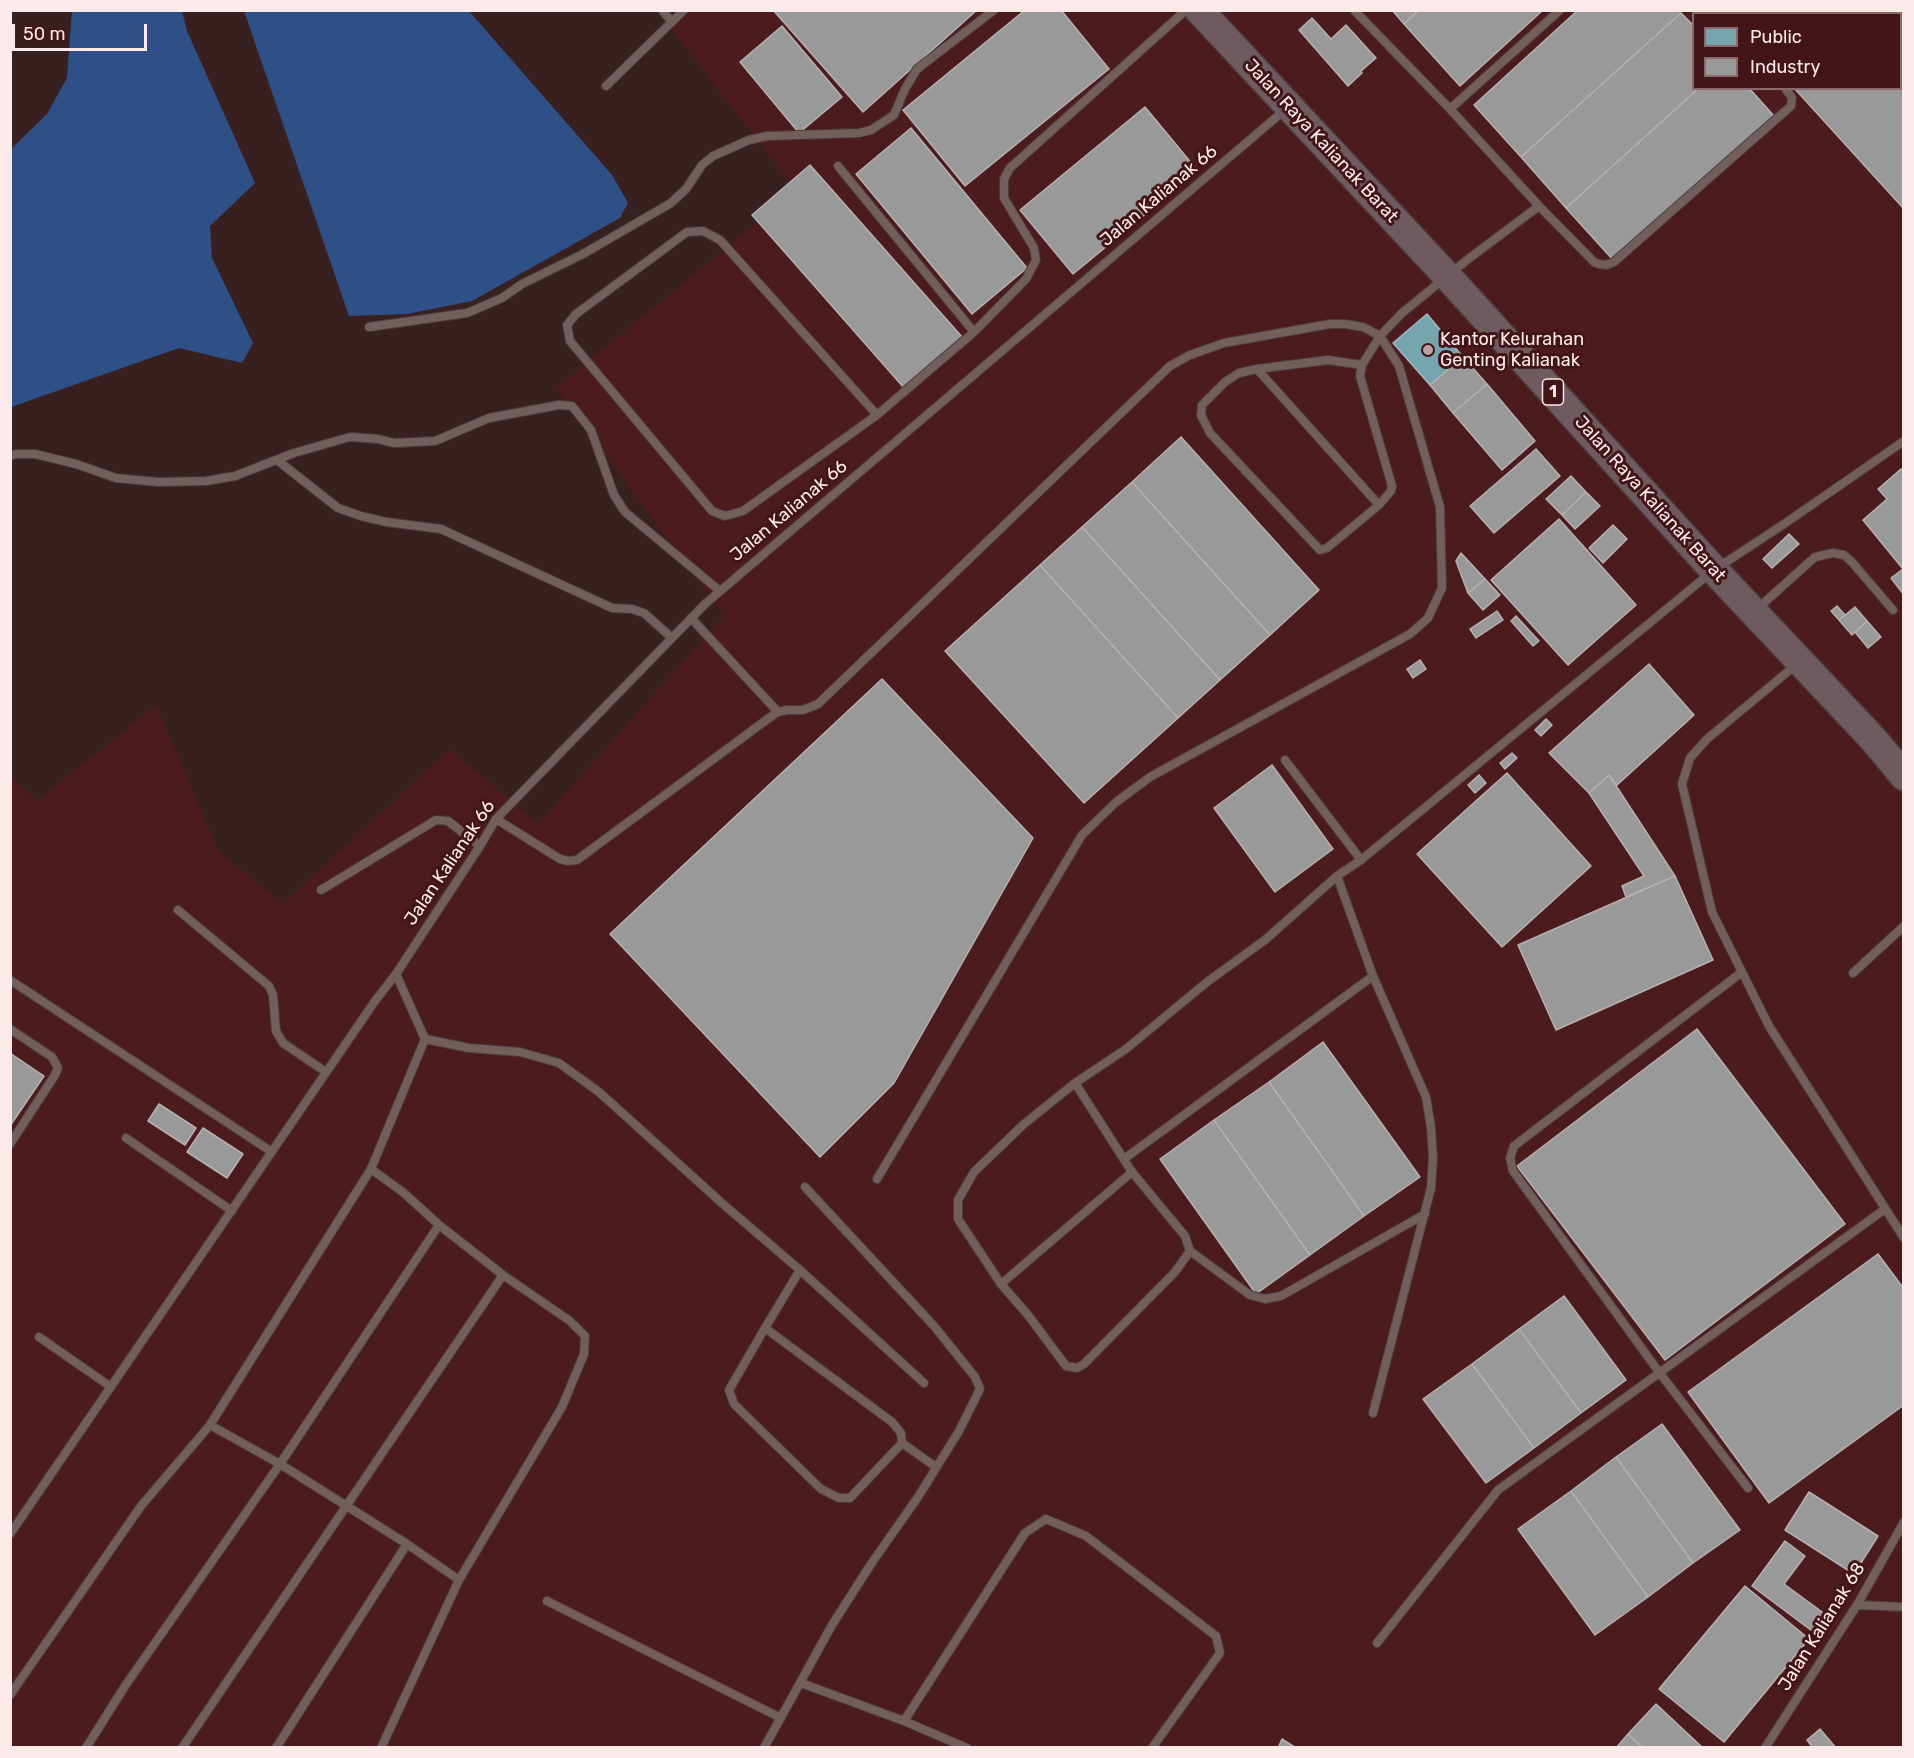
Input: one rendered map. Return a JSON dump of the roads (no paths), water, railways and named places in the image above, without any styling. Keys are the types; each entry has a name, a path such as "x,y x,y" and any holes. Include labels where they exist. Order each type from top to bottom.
{"highway":[{"name":"Jalan Raya Kalianak Barat","path":"1199,10 1448,277 1904,776"}],"lane":[{"path":"662,10 672,22"},
{"path":"606,86 684,10"},
{"path":"369,327 467,313 502,298 522,284 583,254 671,202 686,189 702,165 713,156 749,140 768,136 834,135 871,130 894,116 904,89 917,69 994,10"},
{"path":"877,415 720,240 703,231 687,232 576,314 567,325 570,341 712,511 726,516 743,512 877,415 974,332 1026,279 1036,260 1034,248 1005,198 1004,179 1010,168 1186,10"},
{"path":"1354,10 1450,109 1539,206 1594,262 1599,264 1610,264 1791,106 1792,98 1786,90"},
{"path":"1450,109 1560,10"},
{"name":"Jalan Kalianak 66","path":"10,1534 326,1072 396,974 496,819 720,591 1289,107"},
{"path":"838,166 974,332"},
{"path":"1362,365 1328,360 1239,373 1225,382 1202,405 1201,415 1210,433 1320,550 1327,548 1390,494 1392,486 1360,376 1362,365 1380,336 1402,314 1539,206"},
{"path":"496,819 560,859 577,860 778,712 803,710 818,704 1170,366 1190,355 1224,343 1330,324 1363,327 1380,336 1399,366 1440,507 1442,588 1428,618 1410,634 1150,777 1115,803 1082,835 877,1179"},
{"path":"1257,369 1379,505"},
{"path":"10,456 35,454 76,464 116,478 166,482 206,481 236,476 328,442 350,437 394,443 435,441 489,418 559,405 572,406 591,430 614,495 626,512 720,591"},
{"path":"1190,1251 1175,1272 1084,1364 1077,1368 1066,1366 1028,1315 1001,1284 958,1219 958,1200 974,1172 1024,1124 1076,1083 1126,1049 1207,982 1265,940 1337,876 1361,860 1714,570 1904,441"},
{"path":"277,460 338,508 386,522 441,529 612,608 632,609 644,613 672,638"},
{"path":"1754,611 1815,557 1833,553 1844,555 1851,561 1893,609"},
{"path":"692,618 704,634 778,712"},
{"path":"1800,662 1707,739 1690,758 1682,784 1712,912 1769,1026 1904,1238"},
{"path":"1285,760 1361,860"},
{"path":"321,890 436,820 448,821 480,846"},
{"path":"1337,876 1373,976 1426,1097 1431,1127 1433,1158 1431,1188 1373,1413"},
{"path":"178,910 269,986 273,995 276,1031 283,1043 326,1072"},
{"path":"1853,974 1904,926"},
{"path":"1742,972 1514,1146 1510,1158 1513,1171 1659,1372 1748,1488"},
{"path":"10,1695 141,1506 210,1425 371,1169 425,1039 396,974"},
{"path":"1124,1159 1373,976"},
{"path":"10,980 272,1152"},
{"path":"10,1029 52,1057 58,1068 56,1075 10,1144"},
{"path":"425,1039 469,1048 520,1052 559,1064 599,1092 924,1383"},
{"path":"1076,1083 1132,1172 1185,1236 1190,1251 1250,1295 1265,1299 1281,1296 1425,1214"},
{"path":"126,1138 232,1211"},
{"path":"371,1169 404,1193 439,1225 503,1275 570,1321 585,1336 584,1354 562,1407 459,1580 381,1748"},
{"path":"1001,1284 1132,1172"},
{"path":"764,1748 832,1625 918,1497 959,1431 980,1389 975,1377 934,1326 805,1187"},
{"path":"1377,1643 1498,1490 1885,1209"},
{"path":"86,1748 125,1686 280,1464 439,1225"},
{"path":"800,1270 729,1390 734,1404 821,1489 839,1498 850,1498 902,1443"},
{"path":"183,1748 503,1275"},
{"path":"765,1328 891,1422 901,1433 902,1443 936,1467"},
{"path":"39,1337 111,1387"},
{"path":"210,1425 280,1464 408,1544 459,1580"},
{"path":"904,1721 1025,1533 1046,1519 1086,1536 1216,1636 1220,1653 1152,1748"},
{"name":"Jalan Kalianak 68","path":"1765,1748 1857,1605 1904,1522"},
{"path":"276,1748 408,1544"},
{"path":"547,1600 781,1718"},
{"path":"1857,1605 1904,1607"},
{"path":"801,1683 904,1721 967,1748"}],"water":[{"path":"72,11 182,11 187,31 255,183 210,226 212,258 253,343 242,363 179,348 11,407 11,149 47,114 67,78"},
{"path":"244,11 469,11 612,175 628,203 620,218 472,301 407,314 349,316"}],"place":[{"name":"Kantor Kelurahan Genting Kalianak","path":"1428,350"}]}
